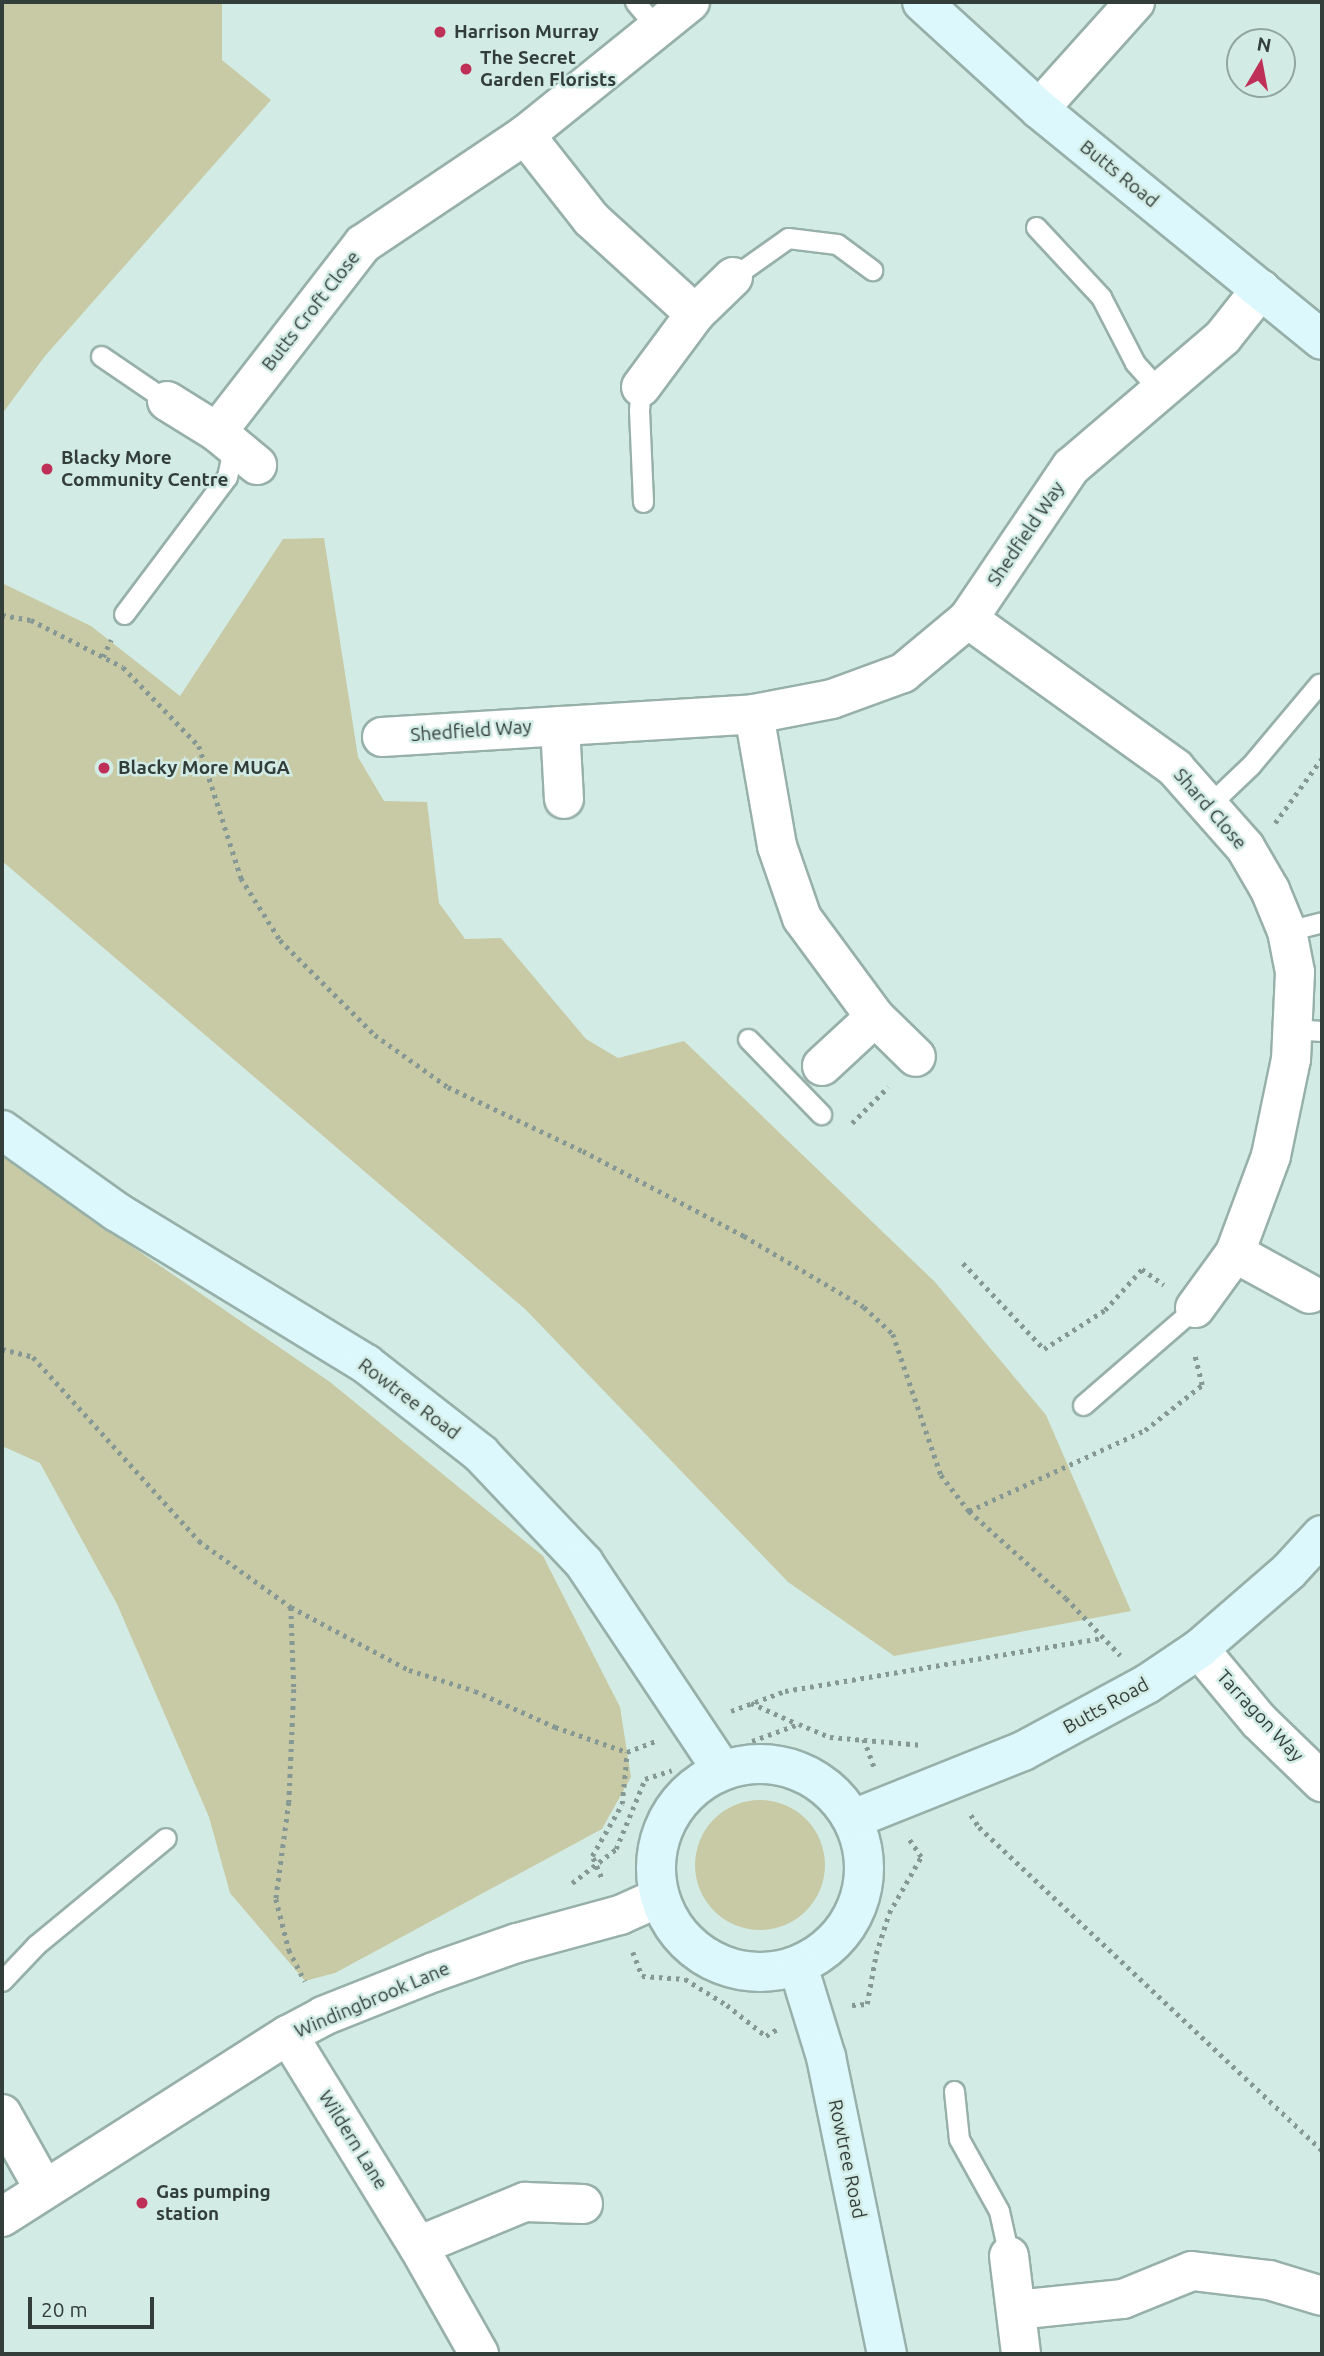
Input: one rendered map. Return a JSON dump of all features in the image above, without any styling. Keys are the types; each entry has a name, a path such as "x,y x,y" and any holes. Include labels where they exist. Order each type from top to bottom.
{"street":[{"name":"Butts Croft Close","path":"234,446 363,244 525,135 646,15 690,2"},
{"name":"Butts Road","path":"922,2 1039,109 1322,340"},
{"path":"1039,109 1135,2"},
{"path":"525,135 591,219 695,314"},
{"path":"641,387 695,314 733,277"},
{"name":"Shedfield Way","path":"382,737 754,714 832,699 903,673 968,620 1071,467 1223,337 1261,289"},
{"path":"167,401 234,446"},
{"name":"Shard Close","path":"968,620 1175,768 1245,847 1270,890 1305,926 1296,972 1307,1030 1291,1059 1271,1156 1235,1253 1195,1308"},
{"path":"754,714 777,846 802,918 875,1017 916,1057"},
{"name":"Shedfield Way","path":"560,726 565,799"},
{"path":"809,1078 875,1017"},
{"name":"Rowtree Road","path":"2,1130 117,1212 366,1364 481,1454 584,1563 722,1770"},
{"path":"1235,1253 1310,1294"},
{"name":"Butts Road","path":"853,1819 1034,1745 1147,1684 1199,1649 1289,1571 1322,1535"},
{"name":"Tarragon Way","path":"1199,1649 1259,1721 1322,1782"},
{"path":"744,1764 781,1765 812,1777 830,1792 853,1819 862,1843 864,1880 856,1909 829,1947 798,1966 760,1973 730,1969 706,1958 688,1945 664,1913 658,1898 655,1858 663,1827 685,1793 722,1770 744,1764"},
{"name":"Windingbrook Lane","path":"2,2217 288,2035 323,2017 517,1943 620,1915 658,1898"},
{"name":"Rowtree Road","path":"798,1966 826,2057 887,2354"},
{"name":"Wildern Lane","path":"288,2035 418,2246 479,2354"},
{"path":"2,2114 44,2189"},
{"path":"418,2246 524,2202 583,2204"},
{"path":"1009,2256 1021,2354"},
{"path":"1016,2310 1123,2299 1192,2271 1269,2280 1322,2296"}],"lane":[{"path":"1036,227 1101,297 1135,363 1161,392"},
{"path":"733,277 788,238 837,244 872,270"},
{"path":"101,356 167,401"},
{"path":"641,387 639,410 643,502"},
{"path":"124,614 227,477 234,446"},
{"path":"1209,805 1251,765 1318,684"},
{"path":"748,1039 809,1078 821,1114"},
{"path":"1083,1405 1195,1308"},
{"path":"2,1980 36,1945 166,1838"},
{"path":"954,2091 959,2139 999,2211 1009,2256"}],"path":[{"path":"2,615 31,620 123,667 199,746 241,878 280,940 376,1035 448,1087 583,1151 744,1236 864,1307 893,1334 941,1475 969,1511 1066,1598 1123,1658 1112,1665"},
{"path":"1245,847 1269,831 1322,758"},
{"path":"844,1132 916,1057"},
{"path":"963,1263 1044,1349 1105,1310 1142,1269 1195,1308 1209,1328 1193,1356 1202,1385 1145,1430 969,1511"},
{"path":"2,1349 33,1357 199,1541 291,1606 294,1689 289,1802 276,1899 289,1950 323,2017"},
{"path":"751,1703 830,1737 934,1746"},
{"path":"748,1742 799,1724"},
{"path":"627,1752 622,1804 592,1856 620,1915 642,1976 685,1979 766,2036 811,2007 867,2004 876,1954 890,1913 921,1857 888,1805 864,1739"},
{"path":"562,1891 616,1849 645,1779 684,1765"},
{"path":"949,1781 979,1826 1322,2150"},
{"path":"294,1988 318,1977"}],"green space":[{"path":"2,2 222,2 222,60 271,100 45,356 2,414"},
{"path":"324,538 358,757 384,801 427,802 439,903 465,939 501,938 586,1039 618,1058 684,1041 935,1282 1046,1415 1131,1611 894,1656 788,1582 525,1309 2,861 2,583 91,626 180,696 283,539"},
{"path":"2,1154 39,1183 330,1382 543,1556 620,1707 631,1777 602,1829 335,1973 305,1981 230,1893 209,1817 117,1604 40,1463 2,1446"},
{"path":"760,1800 785,1805 806,1819 820,1840 825,1865 820,1890 806,1911 785,1925 760,1930 735,1925 714,1911 700,1890 695,1865 700,1840 714,1819 735,1805"}],"place":[{"name":"Harrison Murray","path":"440,32"},
{"name":"The Secret Garden Florists","path":"466,69"},
{"name":"Blacky More Community Centre","path":"47,469"},
{"name":"Blacky More MUGA","path":"104,768"},
{"name":"Gas pumping station","path":"142,2203"}]}
